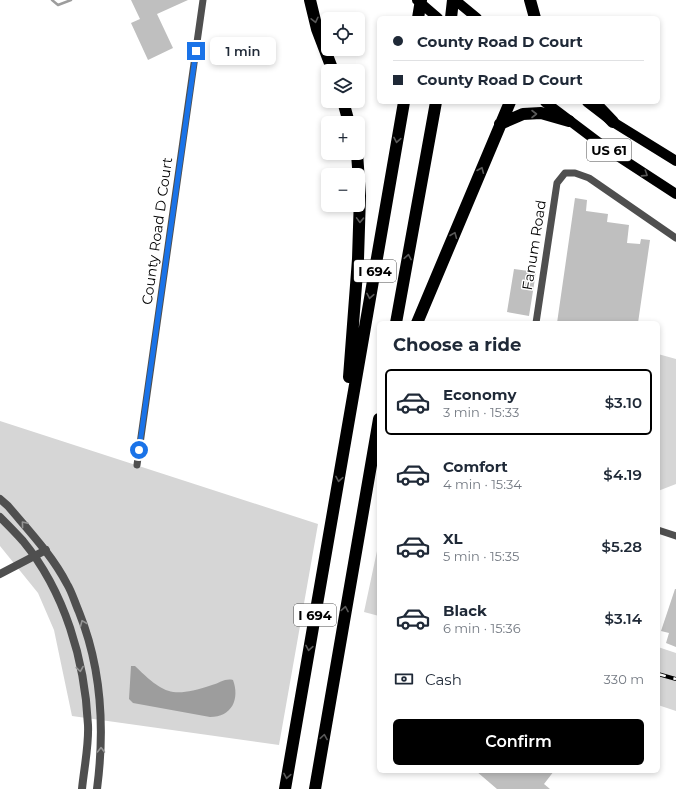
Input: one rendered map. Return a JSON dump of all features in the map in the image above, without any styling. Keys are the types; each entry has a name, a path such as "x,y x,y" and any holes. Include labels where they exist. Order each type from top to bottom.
{"highway":[{"path":"310,0 317,29 330,64"},
{"path":"418,16 421,0"},
{"path":"451,16 454,0"},
{"path":"524,0 526,16"},
{"path":"530,0 534,16"},
{"name":"I 694","path":"285,789 404,104"},
{"name":"I 694","path":"396,321 436,104"},
{"path":"418,321 509,104"},
{"path":"596,104 613,122"},
{"path":"500,124 523,114 541,114 569,121"},
{"path":"345,440 358,259 360,196 357,160"},
{"name":"I 694","path":"315,789 355,549 377,430"},
{"path":"355,549 377,472"}],"main road":[{"path":"417,0 436,16"},
{"path":"454,0 474,16"},
{"name":"US 61","path":"548,104 610,151 676,194"},
{"name":"US 61","path":"590,104 613,122 676,161"}],"street":[{"name":"County Road D Court","path":"137,465 203,0"},
{"name":"Fanum Road","path":"536,321 557,183 565,173 575,173 589,178 676,238"},
{"path":"0,499 8,506 46,550 68,584 87,633 97,672 102,716 101,761 97,789"},
{"path":"0,517 23,542 33,556 66,616 78,654 88,726 82,789"},
{"path":"660,531 676,536"},
{"path":"0,574 46,550"}],"shaded area":[{"path":"660,355 676,359 676,484 660,490"},
{"path":"0,421 318,524 279,745 72,716 54,630 38,593 0,546"},
{"path":"377,551 377,615 364,612"},
{"path":"660,648 676,653 676,711 660,706"},
{"path":"131,666 135,666 154,683 170,691 187,692 225,680 233,680 235,687 235,700 229,710 224,714 210,717 133,703 129,699"}],"building":[{"path":"131,0 188,0 157,14 173,48 148,60 131,23 140,19"},
{"path":"575,198 587,200 586,211 608,214 607,222 629,225 627,243 640,244 641,239 650,240 638,321 557,321"},
{"path":"514,269 536,272 529,316 507,312"},
{"path":"675,589 676,647 666,643 669,633 661,631"},
{"path":"478,773 552,773 544,784 550,789 497,789"}],"waterway":[{"path":"52,0 58,5 71,0"}],"railway":[{"path":"660,675 676,679"}],"route":[{"path":"139,450 196,51"}]}
